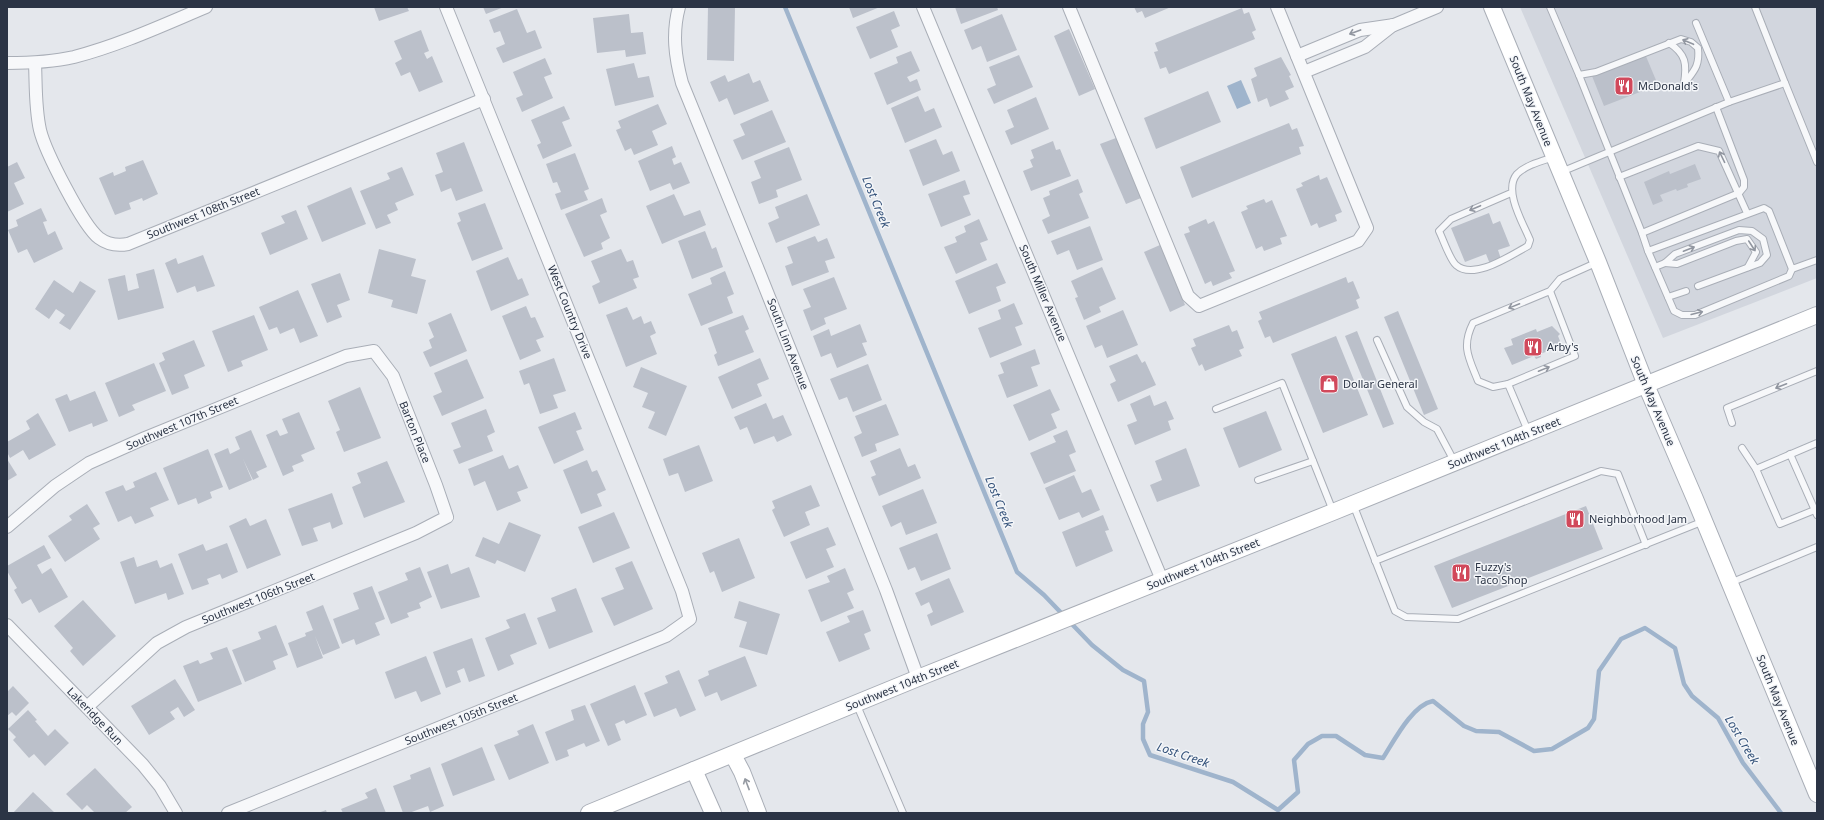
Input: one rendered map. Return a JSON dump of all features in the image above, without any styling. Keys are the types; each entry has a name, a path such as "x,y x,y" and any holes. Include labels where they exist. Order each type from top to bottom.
{"main road":[{"name":"South May Avenue","path":"1492,7 1598,262 1646,385 1817,794"},
{"name":"Southwest 104th Street","path":"589,813 918,678 1334,512 1817,315"},
{"path":"733,755 742,772 758,813"},
{"path":"694,770 713,813"}],"street":[{"path":"7,64 35,63 74,57 109,46 206,7"},
{"name":"West Country Drive","path":"446,7 682,591 690,619"},
{"name":"South Linn Avenue","path":"679,7 675,23 675,51 682,83 886,590 918,678"},
{"name":"South Miller Avenue","path":"923,7 1162,580"},
{"path":"1069,7 1188,296 1199,306 1358,241 1367,228 1277,7"},
{"path":"1304,72 1365,47 1394,25 1432,8"},
{"path":"1297,56 1360,30 1394,25"},
{"name":"Southwest 108th Street","path":"35,63 39,124 45,146 84,220 97,237 104,242 120,245 128,244 484,99"},
{"name":"Barton Place","path":"374,351 393,376 447,517"},
{"name":"Southwest 107th Street","path":"7,527 55,486 89,463 145,438 346,356 374,351"},
{"name":"Southwest 106th Street","path":"88,707 157,643 170,635 186,627 416,533 447,517"},
{"name":"Southwest 105th Street","path":"228,813 666,636 690,619"},
{"name":"Lakeridge Run","path":"7,625 143,765 160,786 176,813"}],"lane":[{"path":"1550,7 1581,74 1648,251 1674,311 1682,314 1695,315 1789,276 1792,269 1769,211 1764,208 1747,213 1648,251"},
{"path":"1755,7 1817,162"},
{"path":"1696,23 1728,102"},
{"path":"1581,74 1596,72 1681,39 1691,42 1698,48 1699,59 1697,66 1684,84 1687,68 1684,58 1677,48 1669,44"},
{"path":"1560,172 1728,102 1785,83"},
{"path":"1642,233 1739,193 1744,188 1744,180 1716,107"},
{"path":"1619,177 1698,146 1720,151 1747,213"},
{"path":"1511,193 1451,219 1439,231 1455,265 1465,270 1491,266 1528,246 1530,240 1511,193 1512,182 1524,169 1554,157"},
{"path":"1655,267 1665,263 1675,254 1739,230 1752,231 1763,240 1767,255 1760,263 1698,286"},
{"path":"1665,263 1677,264 1736,241 1747,239 1756,252 1748,267"},
{"path":"1792,269 1817,260"},
{"path":"1550,291 1575,356 1508,384 1493,387 1478,381 1466,347 1469,331 1473,323 1550,291 1560,278 1598,262"},
{"path":"1668,297 1686,290"},
{"path":"1377,340 1407,407 1424,422 1437,429 1455,463"},
{"path":"1732,423 1728,408 1817,371"},
{"path":"1216,409 1282,383 1334,512"},
{"path":"1508,384 1528,433"},
{"path":"1756,469 1817,443"},
{"path":"1742,448 1756,469 1780,524 1816,511 1790,454"},
{"path":"1258,480 1313,461"},
{"path":"1375,561 1601,471 1618,474 1646,544"},
{"path":"1353,504 1394,611 1406,617 1458,619 1704,521"},
{"path":"1730,583 1817,547"},
{"path":"856,704 903,813"}],"shaded area":[{"path":"1520,7 1817,7 1817,278 1663,338"}],"water":[{"path":"1241,80 1251,103 1237,109 1227,86"}],"building":[{"path":"374,7 407,7 409,11 379,21"},
{"path":"483,7 504,7 486,14"},
{"path":"708,7 735,7 734,61 707,60"},
{"path":"849,7 880,7 853,18"},
{"path":"955,7 997,7 998,10 961,24"},
{"path":"1134,7 1171,7 1145,18 1142,11 1137,13"},
{"path":"1242,8 1244,14 1249,12 1256,30 1252,32 1255,39 1169,74 1166,67 1160,69 1154,52 1158,51 1155,43"},
{"path":"517,9 527,33 535,30 542,48 503,63 496,48 505,44 500,31 494,33 489,20"},
{"path":"894,11 900,26 891,30 898,47 870,59 856,27"},
{"path":"629,14 631,33 643,32 646,54 626,57 625,50 597,53 593,18"},
{"path":"1002,14 1017,50 987,62 981,46 972,50 964,30"},
{"path":"1069,29 1095,89 1079,96 1054,36"},
{"path":"421,30 429,51 424,53 427,59 432,56 443,82 419,92 410,72 401,76 395,63 402,59 394,41"},
{"path":"911,51 920,71 907,77 910,82 917,79 921,90 887,105 874,73 898,63 896,57"},
{"path":"1645,54 1658,85 1604,106 1592,76"},
{"path":"1019,55 1033,87 994,104 987,89 996,85 989,67"},
{"path":"1281,57 1291,75 1289,76 1294,87 1285,91 1289,99 1270,107 1267,98 1258,102 1251,79 1257,76 1254,68"},
{"path":"545,58 552,74 544,77 553,98 522,112 516,98 523,95 513,72"},
{"path":"634,63 638,78 649,76 654,97 615,106 606,69"},
{"path":"749,73 753,83 760,80 769,101 734,115 727,98 719,102 710,82 725,75 728,82"},
{"path":"1208,91 1221,122 1156,149 1144,118"},
{"path":"918,96 925,112 934,108 942,127 905,143 891,108"},
{"path":"1036,97 1049,129 1011,145 1005,131 1014,127 1007,110"},
{"path":"658,104 667,124 652,131 658,145 634,155 631,148 625,151 616,130 621,128 618,121"},
{"path":"564,106 570,119 562,122 572,146 543,159 537,145 541,143 531,120"},
{"path":"772,110 786,142 742,160 733,140 745,135 740,124"},
{"path":"1289,123 1292,130 1297,128 1304,146 1299,147 1301,154 1192,198 1180,167"},
{"path":"1116,138 1141,198 1126,204 1100,144"},
{"path":"936,139 943,155 952,151 960,171 923,186 909,150"},
{"path":"1053,141 1056,150 1060,149 1071,176 1031,191 1023,171 1033,167 1030,160 1034,158 1031,150"},
{"path":"464,142 483,191 456,201 451,188 441,192 435,175 443,172 436,153"},
{"path":"672,146 676,157 672,159 674,165 681,162 690,183 673,190 670,183 650,191 638,161"},
{"path":"789,147 802,180 776,190 778,197 759,204 751,182 761,178 754,161"},
{"path":"575,153 589,189 584,191 588,200 561,210 555,194 561,192 557,182 553,183 546,164"},
{"path":"143,160 158,194 143,201 142,198 129,203 131,209 115,215 99,178 113,172 114,176 126,171 125,167"},
{"path":"17,162 25,178 14,183 24,204 7,212 7,167"},
{"path":"1695,164 1701,179 1687,184 1688,187 1677,191 1676,189 1660,195 1663,201 1653,205 1644,182 1669,171 1670,174"},
{"path":"402,167 414,195 395,203 398,210 387,215 391,223 376,229 360,191 390,179 387,173"},
{"path":"1319,175 1320,180 1327,177 1342,212 1335,215 1337,221 1319,228 1317,223 1311,226 1296,189 1303,186 1301,183"},
{"path":"1078,179 1083,192 1079,194 1089,218 1048,234 1042,220 1050,216 1043,198 1050,195 1049,191"},
{"path":"965,180 970,194 963,196 971,215 941,227 928,194"},
{"path":"351,187 366,224 322,242 307,206"},
{"path":"674,194 684,216 700,210 706,225 662,244 646,206"},
{"path":"807,194 820,225 776,243 768,223 779,218 775,207"},
{"path":"602,198 607,212 600,215 610,238 601,243 603,249 584,257 565,214"},
{"path":"1264,199 1266,203 1272,200 1287,236 1280,238 1282,244 1264,251 1262,246 1256,249 1241,212 1248,209 1246,206"},
{"path":"485,203 503,249 472,261 457,223 461,221 458,213"},
{"path":"41,208 47,221 43,222 48,235 55,231 63,249 34,263 27,249 18,253 8,230 18,226 16,220"},
{"path":"296,210 308,239 270,255 261,233 285,223 281,216"},
{"path":"1489,213 1493,224 1500,221 1510,246 1498,250 1501,259 1490,264 1486,254 1465,262 1451,228"},
{"path":"979,219 988,240 980,243 987,260 956,274 944,247 957,242 955,237 966,232 964,226"},
{"path":"1206,219 1208,224 1214,221 1235,271 1229,273 1232,278 1213,286 1211,281 1205,284 1184,234 1190,232 1188,227"},
{"path":"1090,226 1103,260 1077,270 1069,250 1057,255 1051,241"},
{"path":"705,231 712,249 716,247 723,267 692,279 678,241"},
{"path":"815,236 818,242 827,238 835,258 825,261 829,272 792,286 785,266 793,263 787,247"},
{"path":"1160,245 1185,305 1170,312 1144,252"},
{"path":"379,249 416,259 411,276 426,280 417,314 391,307 393,300 368,293"},
{"path":"621,249 627,262 633,260 639,277 633,279 637,288 599,304 592,286 600,282 591,261"},
{"path":"203,255 215,286 197,292 195,286 177,293 165,263 176,258 178,264"},
{"path":"508,257 518,280 522,278 529,295 491,311 476,271"},
{"path":"997,263 1006,283 996,287 1001,301 969,314 955,281"},
{"path":"1102,267 1116,299 1099,307 1101,312 1084,320 1075,298 1078,297 1071,281"},
{"path":"154,269 164,308 118,320 108,279 125,275 128,291 139,288 136,274"},
{"path":"725,271 734,294 727,297 733,313 701,326 688,294 712,284 710,278"},
{"path":"340,273 350,300 337,305 342,317 327,323 311,284"},
{"path":"834,277 847,309 824,318 826,324 811,331 803,310 811,307 803,289"},
{"path":"1346,277 1348,283 1353,281 1360,298 1356,300 1359,308 1273,343 1270,336 1265,338 1258,321 1262,319 1259,312"},
{"path":"54,280 73,293 80,281 96,291 70,330 59,323 65,315 56,309 49,319 35,309"},
{"path":"298,290 318,336 300,343 294,328 280,334 277,327 269,330 259,307"},
{"path":"1014,303 1023,324 1015,327 1022,345 990,358 978,328 1001,319 998,310"},
{"path":"526,306 531,318 535,317 544,337 536,340 541,351 520,360 502,316"},
{"path":"627,307 633,320 641,316 644,324 651,321 656,333 650,336 657,354 626,367 606,315"},
{"path":"1123,310 1138,345 1107,358 1102,345 1095,348 1086,326"},
{"path":"1398,311 1438,409 1424,415 1384,317"},
{"path":"451,313 467,351 430,367 423,352 432,348 429,340 434,337 428,323"},
{"path":"254,315 268,350 241,361 243,366 228,372 212,331"},
{"path":"743,315 749,329 745,331 754,352 718,366 714,355 717,353 708,328"},
{"path":"860,324 867,342 862,343 867,355 837,368 831,353 821,357 813,336 829,329 831,336"},
{"path":"1229,325 1232,332 1237,330 1244,348 1239,350 1242,356 1205,371 1202,364 1199,366 1191,348 1196,346 1193,339"},
{"name":"Arby's","path":"1552,326 1560,334 1558,336 1562,346 1540,354 1541,357 1536,359 1534,356 1512,365 1504,348 1513,345 1511,339 1536,329 1537,332"},
{"path":"1357,331 1394,424 1383,428 1345,336"},
{"name":"Dollar General","path":"1336,336 1368,415 1323,433 1291,354"},
{"path":"194,340 205,366 184,375 189,388 172,395 159,363 165,360 162,353"},
{"path":"1035,349 1040,364 1031,367 1038,386 1007,398 998,375 1004,373 1000,363"},
{"path":"1137,354 1142,363 1145,361 1156,385 1118,402 1110,384 1116,381 1109,366"},
{"path":"554,358 566,391 553,395 558,408 540,414 529,383 524,385 519,371"},
{"path":"760,358 769,379 757,384 762,396 732,409 718,377"},
{"path":"467,359 484,398 442,416 433,396 442,392 434,373"},
{"path":"154,363 166,391 132,405 135,410 119,417 105,383"},
{"path":"868,364 882,400 853,412 847,397 839,400 830,379"},
{"path":"641,367 687,386 666,436 648,428 655,412 642,407 648,393 633,387"},
{"path":"360,387 381,438 344,452 336,432 340,430 328,401"},
{"path":"1050,389 1060,410 1051,414 1057,428 1029,441 1013,405"},
{"path":"95,391 108,421 93,427 92,423 69,432 55,399 67,394 70,401"},
{"path":"1150,395 1154,406 1166,401 1174,419 1168,421 1171,430 1135,445 1127,425 1137,421 1130,404"},
{"path":"766,403 773,419 783,415 792,435 777,442 774,436 754,444 747,427 740,430 734,417"},
{"path":"886,404 899,435 875,444 877,451 862,457 854,437 862,433 855,416"},
{"path":"486,409 495,432 487,436 493,451 459,464 453,450 461,447 451,423"},
{"path":"1266,411 1282,450 1239,468 1223,428"},
{"path":"299,412 315,449 301,455 304,461 292,466 294,471 283,476 266,435 277,430 280,436 288,433 282,419"},
{"path":"575,412 582,429 576,431 584,450 554,464 538,427"},
{"path":"38,413 56,445 29,460 23,450 10,458 7,452 7,442 30,429 26,421"},
{"path":"251,430 267,467 256,472 259,477 253,480 243,459 252,480 229,490 214,454 228,448 230,454 240,449 235,437"},
{"path":"1067,430 1076,452 1069,455 1076,471 1044,484 1030,453 1056,442 1053,436"},
{"path":"699,445 713,481 685,492 678,473 669,476 663,459"},
{"path":"900,448 908,467 915,464 921,478 879,496 871,477 876,475 870,461"},
{"path":"1186,448 1200,486 1157,502 1150,485 1162,480 1155,461"},
{"path":"208,449 223,487 210,492 212,498 198,504 196,498 178,505 163,468"},
{"path":"503,455 509,469 518,465 528,488 517,492 521,501 497,511 485,481 474,486 468,469"},
{"path":"7,459 17,475 7,481"},
{"path":"587,460 592,472 597,470 606,490 597,494 602,506 581,514 563,470"},
{"path":"387,461 405,502 364,518 352,487 361,483 357,473"},
{"path":"156,472 169,500 150,508 154,516 135,524 131,516 118,522 105,492 123,485 126,491 135,487 133,482"},
{"path":"1074,475 1082,493 1091,489 1100,510 1082,518 1079,512 1059,520 1045,488"},
{"path":"811,485 820,506 805,512 810,525 784,537 772,510 775,508 772,501"},
{"path":"923,489 937,523 906,535 901,522 891,527 882,506"},
{"path":"332,493 343,524 332,529 330,522 313,528 318,541 302,546 288,509"},
{"path":"87,504 100,524 93,528 100,539 65,562 48,536 72,520 69,516"},
{"path":"1586,506 1603,549 1452,608 1434,566"},
{"path":"614,512 630,548 593,563 578,527"},
{"path":"1103,515 1109,530 1105,531 1113,551 1076,567 1062,532"},
{"path":"246,518 250,526 266,519 281,555 247,569 229,526"},
{"path":"509,522 541,535 525,572 497,560 495,564 475,556 483,537 499,544"},
{"path":"828,527 836,545 826,549 834,567 806,579 790,542"},
{"path":"937,533 951,569 921,581 915,567 908,570 899,548"},
{"path":"739,538 755,578 722,592 714,571 710,573 702,553"},
{"path":"227,543 238,572 222,579 220,574 207,579 209,584 192,590 178,554 203,544 206,551"},
{"path":"44,545 51,558 37,565 42,574 51,568 68,597 39,613 31,599 22,604 14,590 17,588 7,571 7,566"},
{"path":"134,557 137,567 157,560 160,568 172,563 184,594 168,600 166,593 135,604 120,562"},
{"path":"632,561 653,609 614,626 601,598 624,589 615,568"},
{"path":"448,564 451,574 469,567 480,597 441,609 427,572"},
{"path":"420,567 432,597 419,603 421,608 407,613 409,617 391,624 378,592 408,580 405,573"},
{"path":"845,568 854,590 847,593 854,608 821,622 808,590 830,582 827,576"},
{"path":"949,578 964,612 931,626 927,615 933,612 929,602 921,606 915,593"},
{"path":"372,586 385,619 375,623 380,635 356,645 354,639 342,644 333,619 359,609 353,593"},
{"path":"576,588 593,632 549,649 537,618 556,611 551,598"},
{"path":"83,600 116,636 83,666 70,651 73,648 54,626"},
{"path":"739,601 780,614 767,655 739,647 747,622 734,618"},
{"path":"323,605 340,648 323,655 315,636 323,658 297,668 288,643 306,636 305,633 313,630 306,612"},
{"path":"863,610 871,631 864,634 870,649 839,662 826,632 850,622 847,616"},
{"path":"525,613 537,644 510,655 514,664 498,671 485,638 510,628 506,620"},
{"path":"276,625 288,655 273,661 276,669 245,682 232,650 261,639 258,632"},
{"path":"472,638 485,676 469,682 464,668 457,671 461,682 446,688 433,652"},
{"path":"227,647 242,684 198,702 183,666 198,660 200,664 213,659 210,653"},
{"path":"426,656 441,694 421,702 416,691 395,699 385,672"},
{"path":"745,656 757,686 721,701 717,692 705,697 698,680 709,675 708,671"},
{"path":"679,670 696,710 680,717 676,708 654,717 644,693 668,683 665,676"},
{"path":"175,679 195,710 184,717 178,707 170,712 175,719 149,735 131,706"},
{"path":"635,685 647,715 626,724 624,720 615,724 621,740 608,746 590,704"},
{"path":"13,686 29,703 16,716 12,712 7,716 7,692"},
{"path":"585,705 600,741 586,747 584,743 567,750 569,756 556,761 545,732 574,720 571,710"},
{"path":"28,710 48,736 55,729 69,743 45,766 34,754 29,758 13,740 16,737 8,729"},
{"path":"533,724 549,763 509,780 494,745 519,735 517,731"},
{"path":"482,747 495,780 453,796 441,764"},
{"path":"430,767 444,806 430,812 428,806 409,813 403,813 393,786 411,779 410,775"},
{"path":"95,768 132,807 125,813 95,813 87,805 82,810 66,794"},
{"path":"376,788 386,813 343,813 341,809 368,798 365,793"},
{"path":"33,792 55,813 13,813"},
{"path":"326,810 327,813 318,813"}],"waterway":[{"name":"Lost Creek","path":"785,7 1017,572 1044,595 1092,645 1123,670 1144,681 1148,712 1143,724 1143,739 1150,755 1233,782 1278,810 1298,792 1294,760 1308,744 1322,736 1336,736 1365,755 1383,758 1411,716 1425,704 1433,701 1464,726 1476,731 1499,732 1534,751 1552,749 1588,728 1594,719 1599,671 1621,639 1645,628 1675,648 1684,684 1692,696 1718,718 1743,763 1781,813"}],"place":[{"name":"McDonald's","path":"1624,86"},
{"name":"Arby's","path":"1533,347"},
{"name":"Dollar General","path":"1329,384"},
{"name":"Neighborhood Jam","path":"1575,519"},
{"name":"Fuzzy's Taco Shop","path":"1461,573"}]}
